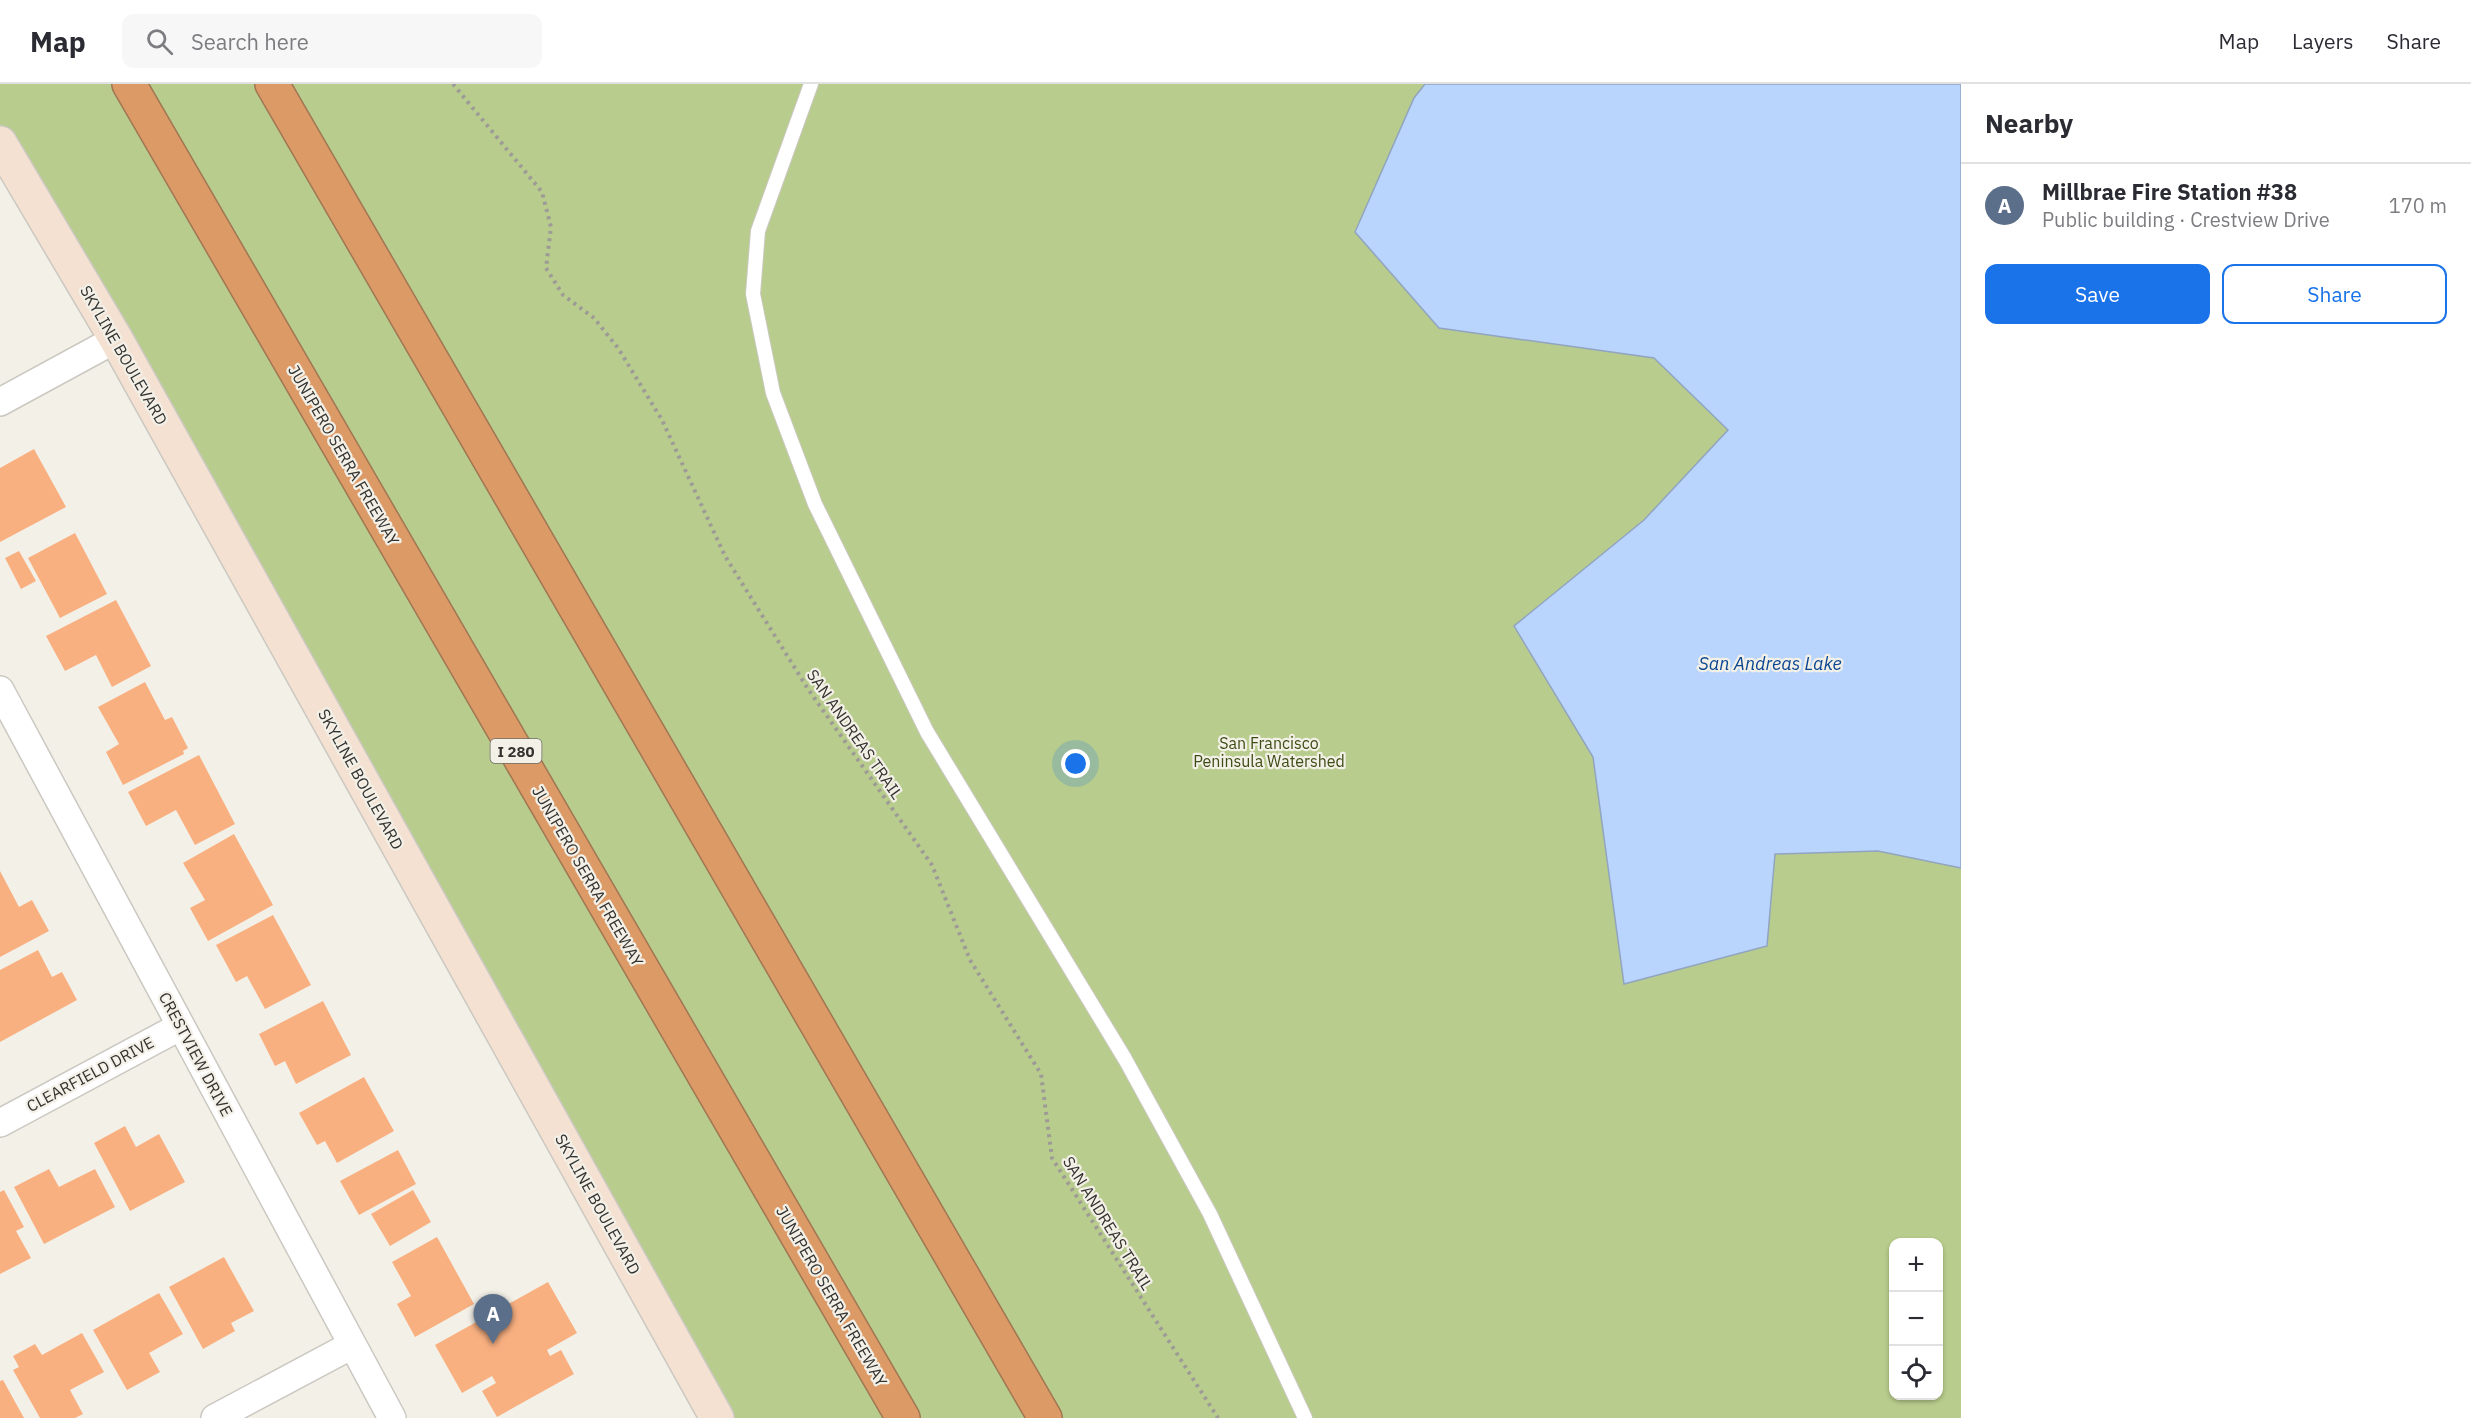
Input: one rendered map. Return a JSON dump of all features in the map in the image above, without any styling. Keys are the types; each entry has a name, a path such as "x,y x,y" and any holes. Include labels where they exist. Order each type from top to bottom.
{"highway":[{"name":"JUNIPERO SERRA FREEWAY","path":"129,84 903,1418"},
{"path":"272,84 1045,1418"}],"main road":[{"name":"SKYLINE BOULEVARD","path":"0,143 116,339 717,1418"}],"street":[{"path":"0,402 116,339"},
{"name":"CRESTVIEW DRIVE","path":"0,690 392,1418"},
{"name":"CLEARFIELD DRIVE","path":"0,1123 180,1026"},
{"path":"215,1418 352,1345"}],"lane":[{"path":"811,84 758,231 753,294 773,393 815,504 927,732 1125,1059 1210,1214 1305,1418"}],"path":[{"name":"SAN ANDREAS TRAIL","path":"453,84 543,192 551,227 546,268 563,295 594,318 618,348 662,420 725,556 808,689 932,865 970,960 1041,1074 1052,1158 1218,1418"}],"green space":[{"name":"San Francisco Peninsula Watershed","path":"0,84 1961,84 1961,1418 721,1418 0,143"}],"water":[{"name":"San Andreas Lake","path":"1425,84 1961,84 1961,868 1878,851 1775,854 1767,946 1624,984 1593,757 1514,626 1644,520 1728,430 1654,358 1439,328 1355,232 1414,98"}],"building":[{"path":"34,449 66,507 0,542 0,468"},
{"path":"75,533 107,594 60,618 28,558"},
{"path":"19,551 36,581 21,589 5,558"},
{"path":"116,600 151,666 112,687 96,655 65,671 46,636"},
{"path":"145,682 165,720 172,717 188,748 183,751 184,754 123,785 106,752 119,744 98,707"},
{"path":"199,755 235,824 195,845 176,810 146,826 128,792"},
{"path":"234,834 273,905 208,941 190,908 205,900 183,863"},
{"path":"0,871 19,907 32,900 49,931 0,957"},
{"path":"273,915 311,985 265,1009 247,976 236,982 216,945"},
{"path":"38,950 52,977 62,972 77,1000 0,1042 0,970"},
{"path":"323,1001 351,1055 296,1084 285,1061 275,1066 259,1034"},
{"path":"364,1077 394,1131 337,1163 325,1141 317,1145 299,1113"},
{"path":"125,1126 136,1147 159,1134 185,1182 130,1211 94,1143"},
{"path":"398,1150 416,1184 359,1215 340,1181"},
{"path":"49,1169 59,1187 95,1169 115,1207 44,1244 14,1187"},
{"path":"4,1190 24,1227 16,1231 31,1258 0,1274 0,1192"},
{"path":"413,1190 431,1222 390,1246 371,1214"},
{"path":"437,1237 474,1304 415,1337 397,1304 411,1296 392,1262"},
{"path":"224,1257 254,1311 231,1323 235,1331 203,1349 169,1287"},
{"path":"548,1282 577,1333 547,1350 550,1356 561,1350 574,1374 497,1417 482,1391 496,1383 492,1376 462,1393 435,1345"},
{"path":"159,1293 183,1334 149,1353 160,1372 127,1390 93,1330"},
{"path":"82,1333 104,1372 70,1390 83,1414 75,1418 40,1418 13,1370 19,1367 13,1356 35,1344 42,1355"},
{"path":"3,1380 24,1418 0,1418 0,1381"}],"place":[{"name":"Millbrae Fire Station #38","path":"493,1344"}]}
